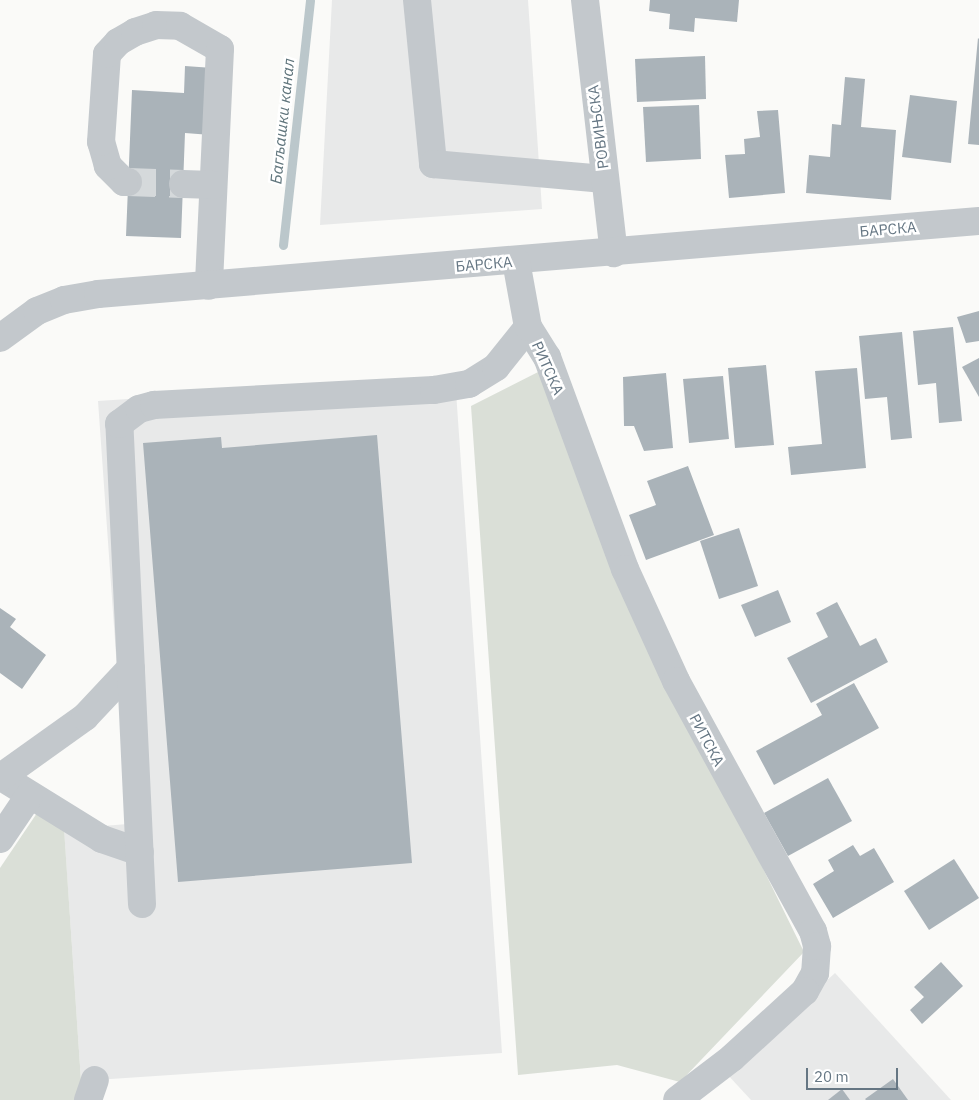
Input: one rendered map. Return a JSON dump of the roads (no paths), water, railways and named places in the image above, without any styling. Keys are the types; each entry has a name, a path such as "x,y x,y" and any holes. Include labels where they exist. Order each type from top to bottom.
{"street":[{"path":"417,0 433,164 604,178"},
{"name":"РОВИЊСКА","path":"585,0 614,253"},
{"path":"128,182 124,182 108,166 101,142 107,54 118,42 156,25 180,26 220,49 209,286"},
{"path":"183,184 213,185"},
{"name":"БАРСКА","path":"0,338 25,318 64,300 98,294 614,253 979,221"},
{"path":"142,904 120,424 127,416 139,409 154,405 434,390 469,384 496,367 528,327 516,261"},
{"name":"РИТСКА","path":"528,327 547,357 626,569 676,681 813,931 817,946 815,973 805,991 732,1058 677,1100"},
{"path":"131,668 85,717 0,777 28,796 102,839 140,852"},
{"path":"0,839 28,796"}],"waterway":[{"name":"Багљашки канал","path":"283,245 310,0"}],"tunnel":[{"path":"128,182 183,184"}]}
